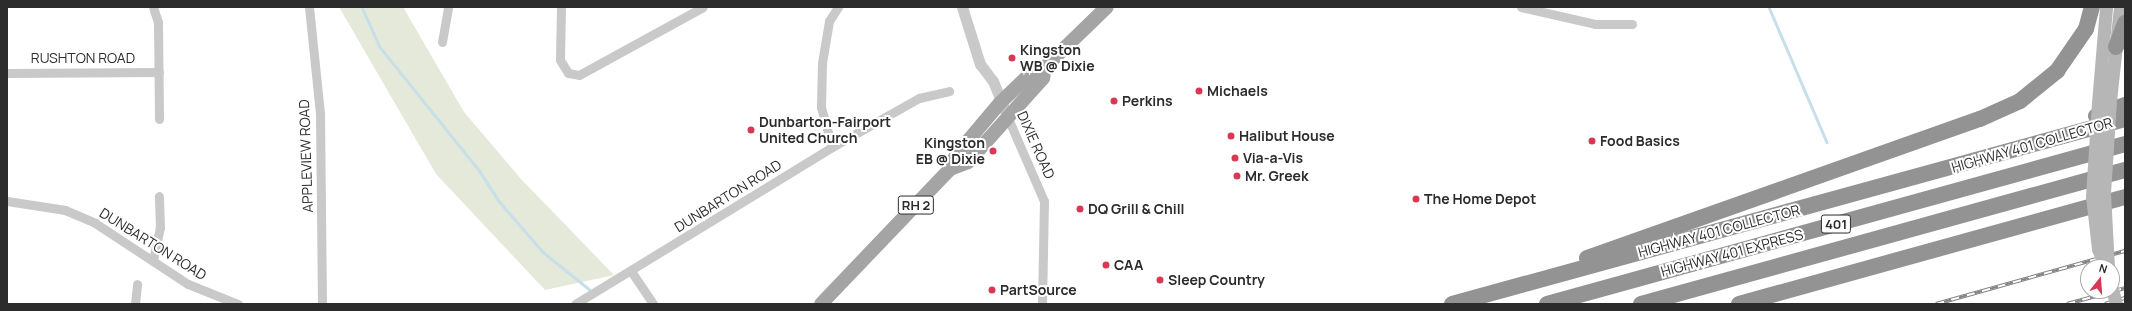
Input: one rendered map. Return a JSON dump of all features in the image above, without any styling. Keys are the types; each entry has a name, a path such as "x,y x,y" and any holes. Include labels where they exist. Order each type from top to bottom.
{"highway":[{"path":"1506,289 1612,248 1980,119 2020,101 2057,71 2086,29 2092,7"},
{"path":"2116,47 2125,23"},
{"path":"2059,137 2095,116 2125,105"},
{"name":"HIGHWAY 401 COLLECTOR","path":"1452,304 2125,119"},
{"name":"HIGHWAY 401 EXPRESS","path":"1547,304 2125,144"},
{"name":"HIGHWAY 401 EXPRESS","path":"1641,304 2125,170"},
{"path":"1739,304 2125,197"}],"main road":[{"name":"RH 2","path":"821,304 950,169 956,155 1000,103 1033,71 1045,67 1107,7"},
{"path":"2104,102 2106,7"},
{"path":"2103,259 2098,249 2092,196 2104,102 2116,47 2120,7"},
{"name":"RH 2","path":"950,169 968,162 1007,116 1043,78 1045,67"}],"street":[{"path":"153,7 158,22 159,119"},
{"name":"APPLEVIEW ROAD","path":"308,7 320,114 322,304"},
{"path":"442,42 448,7"},
{"path":"561,7 560,60 568,73 579,75 703,7"},
{"path":"832,147 821,107 821,78 824,44 829,21 838,7"},
{"name":"DIXIE ROAD","path":"962,7 980,64 993,81 1000,103 1044,201 1042,304"},
{"path":"1522,7 1596,24 1632,24"},
{"name":"RUSHTON ROAD","path":"7,72 159,72"},
{"name":"DUNBARTON ROAD","path":"575,304 631,272 832,147 919,98 949,90"},
{"path":"153,260 160,228 159,196"},
{"name":"DUNBARTON ROAD","path":"7,201 65,210 95,222 188,284 238,304"},
{"path":"631,272 653,304"},
{"path":"135,304 137,284"}],"shaded area":[{"path":"339,7 403,7 464,112 521,179 614,275 545,290 436,174"}],"waterway":[{"path":"362,7 380,47 479,170 499,201 543,252 589,289"},
{"path":"1769,7 1827,142"}],"railway":[{"path":"1936,304 2125,251"},
{"path":"2067,304 2125,288"},
{"path":"2105,304 2125,298"}],"place":[{"name":"Kingston WB @ Dixie","path":"1012,58"},
{"name":"Michaels","path":"1199,91"},
{"name":"Perkins","path":"1114,101"},
{"name":"Dunbarton-Fairport United Church","path":"751,130"},
{"name":"Halibut House","path":"1231,136"},
{"name":"Food Basics","path":"1592,141"},
{"name":"Kingston EB @ Dixie","path":"993,151"},
{"name":"Via-a-Vis","path":"1235,158"},
{"name":"Mr. Greek","path":"1237,176"},
{"name":"The Home Depot","path":"1416,199"},
{"name":"DQ Grill & Chill","path":"1080,209"},
{"name":"CAA","path":"1106,265"},
{"name":"Sleep Country","path":"1160,280"},
{"name":"PartSource","path":"992,290"}]}
